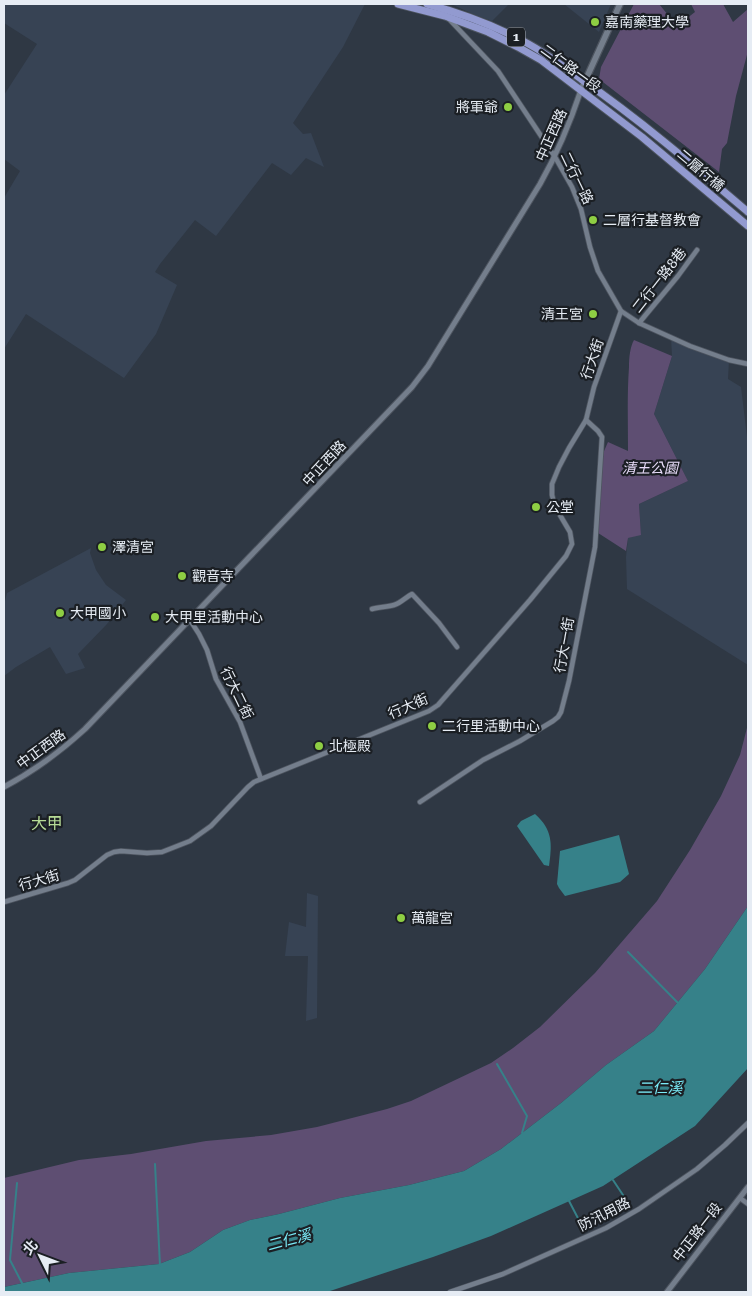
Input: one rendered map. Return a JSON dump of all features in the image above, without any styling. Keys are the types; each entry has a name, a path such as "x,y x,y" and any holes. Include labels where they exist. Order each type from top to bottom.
{"main road":[{"name":"二仁路一段","path":"398,4 445,16 488,32 518,46 582,90 662,153"},
{"name":"二仁路一段","path":"428,4 482,22 523,40 596,89 668,145"},
{"path":"582,90 620,4"},
{"name":"二層行橋","path":"668,145 748,212"},
{"name":"二層行橋","path":"662,153 748,226"}],"street":[{"name":"二行一路","path":"439,7 445,16 498,71 555,156 572,187 581,209 598,271 621,311 639,323 690,346 729,360 748,364"},
{"name":"中正西路","path":"4,787 40,766 72,741 108,706 421,375 555,156 582,90"},
{"name":"二行一路8巷","path":"639,323 697,250"},
{"name":"行大街","path":"4,902 75,880 107,855 114,852 147,854 162,852 190,841 216,821 251,784 429,711 438,705 530,600 566,556 572,544 570,532 556,510 552,495 552,484 569,448 586,420 594,387 621,311"},
{"name":"行大一街","path":"420,802 483,760 553,721 561,712 569,681 595,547 602,437 586,420"},
{"path":"372,609 392,606 412,594 439,623 456,647"},
{"name":"行大二街","path":"190,620 207,650 216,679 240,722 261,779"},
{"name":"防汛用路","path":"450,1292 503,1274 606,1228 639,1209 697,1169 726,1145 748,1123"},
{"name":"中正路一段","path":"666,1292 748,1186"},
{"path":"740,1198 748,1204"}],"shaded area":[{"path":"4,4 365,4 343,47 293,123 303,134 311,133 324,167 306,158 291,175 272,163 216,236 195,220 155,272 177,285 156,334 124,378 26,314 4,349 4,198 20,171 4,159 4,95 37,44 4,23"},
{"path":"451,4 509,4 492,21"},
{"name":"嘉南藥理大學","path":"564,4 611,4 599,32"},
{"path":"671,337 729,360 728,379 741,387 748,445 748,665 627,589 626,557 628,538 641,534 639,504 688,481 654,414 672,356"},
{"name":"大甲國小","path":"91,548 90,553 96,570 106,585 126,600 107,624 78,654 85,668 66,674 50,647 4,676 4,602 7,593"},
{"path":"307,893 318,896 317,1018 306,1021 308,956 285,956 289,922 306,927"}],"green space":[{"path":"634,4 659,4 677,26 695,12 691,4 723,4 733,22 748,9 748,51 736,96 727,143 722,149 719,172 599,79 601,67"},
{"name":"清王公園","path":"634,340 672,356 654,414 688,481 639,504 641,535 628,538 626,551 595,531 601,458 608,442 628,451 629,360"},
{"path":"748,724 748,906 705,969 654,1031 606,1065 561,1103 501,1149 464,1171 250,1220 223,1230 190,1252 159,1264 69,1273 4,1287 4,1178 79,1160 131,1154 206,1141 271,1135 317,1127 411,1101 491,1063 513,1048 540,1027 595,973 657,901 690,850 721,796 740,755"}],"water":[{"path":"535,814 545,826 550,838 549,866 544,865 517,826 521,821"},
{"path":"619,835 629,874 620,882 565,896 557,884 560,851"},
{"name":"二仁溪","path":"748,906 748,1068 695,1126 603,1186 491,1236 327,1292 4,1292 4,1287 69,1273 159,1264 190,1252 223,1230 250,1220 464,1171 501,1149 561,1103 606,1065 654,1031 705,969"}],"waterway":[{"path":"628,952 679,1004"},
{"path":"497,1064 527,1116 522,1133"},
{"path":"155,1164 160,1266"},
{"path":"613,1180 625,1198"},
{"path":"17,1183 10,1260 23,1285"},
{"path":"568,1199 581,1224"}],"place":[{"name":"嘉南藥理大學","path":"595,22"},
{"name":"將軍爺","path":"508,107"},
{"name":"二層行基督教會","path":"593,220"},
{"name":"清王宮","path":"593,314"},
{"name":"公堂","path":"536,507"},
{"name":"澤清宮","path":"102,547"},
{"name":"觀音寺","path":"182,576"},
{"name":"大甲國小","path":"60,613"},
{"name":"大甲里活動中心","path":"155,617"},
{"name":"二行里活動中心","path":"432,726"},
{"name":"北極殿","path":"319,746"},
{"name":"萬龍宮","path":"401,918"}],"district":[{"name":"大甲","path":"47,823"}]}
